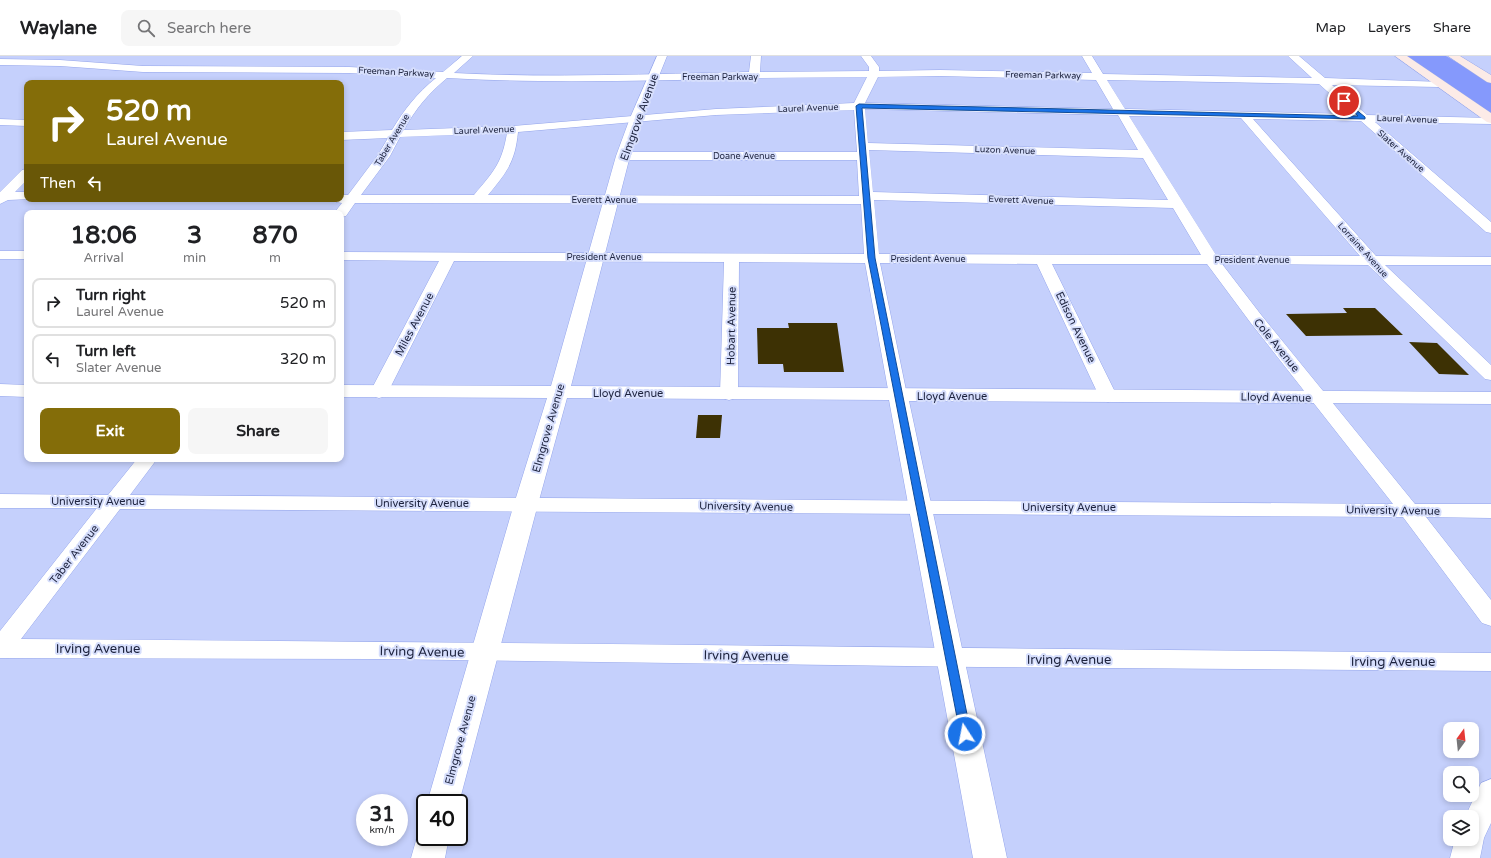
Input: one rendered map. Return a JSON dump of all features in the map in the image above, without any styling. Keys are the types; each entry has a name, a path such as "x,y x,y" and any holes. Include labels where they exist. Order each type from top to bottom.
{"main road":[{"path":"1400,56 1491,120"},
{"path":"1453,56 1491,80"}],"street":[{"path":"83,65 100,56"},
{"name":"Taber Avenue","path":"342,210 346,199 384,156 407,114 427,90 468,56"},
{"name":"Elmgrove Avenue","path":"445,794 484,652 559,393 623,156 636,118 662,56"},
{"path":"755,77 754,67 756,56"},
{"path":"866,56 874,67 874,74 860,101 859,106 872,258 990,858"},
{"name":"Cole Avenue","path":"1086,56 1100,76 1211,260 1409,510 1491,617"},
{"name":"Slater Avenue","path":"1293,56 1491,229"},
{"name":"Freeman Parkway","path":"0,62 83,65 143,70 349,70 506,78 597,78 651,83 755,77 940,73 1439,84"},
{"path":"124,79 143,70"},
{"path":"330,80 349,70"},
{"name":"Laurel Avenue","path":"344,136 513,129 755,109 859,106 1491,120"},
{"name":"Lorraine Avenue","path":"1244,115 1372,260 1491,376"},
{"path":"0,122 24,123"},
{"path":"477,200 496,177 505,162 509,152 513,129"},
{"name":"Luzon Avenue","path":"863,151 1147,154"},
{"name":"Doane Avenue","path":"623,156 863,151"},
{"path":"1,193 16,184 24,176"},
{"path":"1,193 24,196"},
{"name":"Everett Avenue","path":"346,199 612,200 866,198 1176,204"},
{"path":"0,255 24,255"},
{"name":"President Avenue","path":"344,256 1491,261"},
{"name":"Miles Avenue","path":"378,392 449,257"},
{"name":"Hobart Avenue","path":"729,394 732,258"},
{"name":"Edison Avenue","path":"1042,259 1079,332 1108,396"},
{"path":"0,390 24,390"},
{"name":"Lloyd Avenue","path":"344,392 1491,398"},
{"name":"Taber Avenue","path":"0,648 145,462"},
{"name":"University Avenue","path":"0,501 1491,511"},
{"name":"Irving Avenue","path":"0,648 371,650 1491,662"},
{"path":"1479,818 1491,791"},
{"path":"428,858 431,846"},
{"path":"1465,858 1468,846"}],"shaded area":[{"path":"1404,56 1446,56 1491,82 1491,115"}],"building":[{"path":"1343,308 1375,308 1403,335 1306,336 1286,314 1347,313"},
{"path":"788,323 837,323 844,372 784,372 783,364 758,364 757,328 789,328"},
{"path":"1409,342 1437,343 1469,375 1439,374"},
{"path":"698,415 722,415 720,438 696,438"}],"route":[{"path":"965,734 929,548 895,385 872,258 859,106 1363,118 1344,101"}]}
